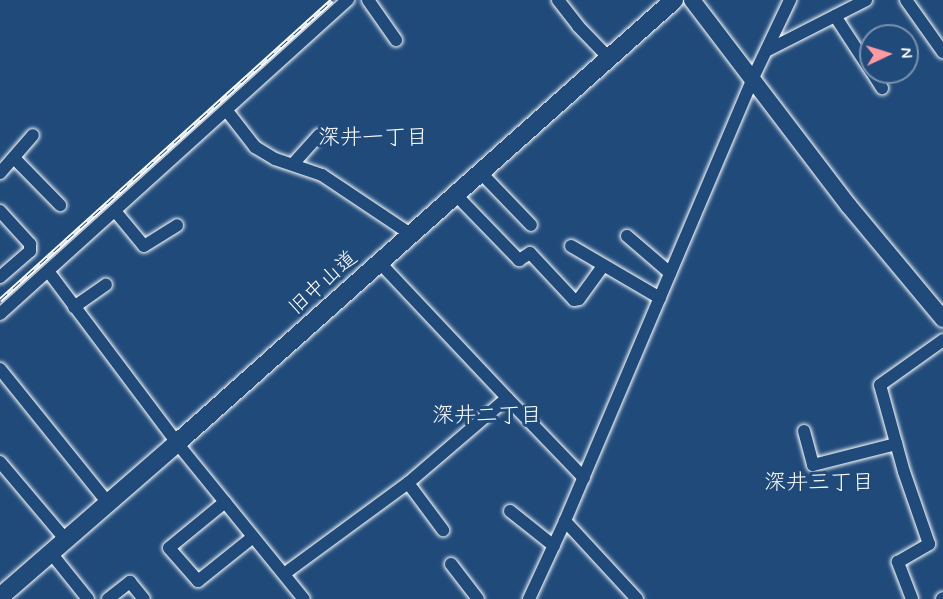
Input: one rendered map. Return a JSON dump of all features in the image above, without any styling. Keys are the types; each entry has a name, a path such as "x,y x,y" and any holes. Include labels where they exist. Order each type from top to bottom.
{"main road":[{"name":"旧中山道","path":"2,590 51,553 177,443 674,0"}],"street":[{"path":"0,314 348,0"},
{"path":"368,0 396,40"},
{"path":"558,0 578,26 609,58"},
{"path":"692,0 892,260 943,319"},
{"path":"529,599 566,521 752,80 790,0"},
{"path":"768,50 866,0"},
{"path":"906,0 942,47"},
{"path":"834,16 859,54"},
{"path":"879,84 882,88"},
{"path":"227,111 255,147 275,159 322,175 412,235"},
{"path":"0,173 33,135"},
{"path":"293,164 319,135"},
{"path":"14,158 60,205"},
{"path":"481,173 531,225"},
{"path":"456,195 519,260 530,254 574,300 579,299 586,291 602,267"},
{"path":"0,211 30,244 30,251 0,277"},
{"path":"115,211 144,246 177,225"},
{"path":"627,236 670,273"},
{"path":"571,246 602,267 660,298"},
{"path":"380,263 584,478"},
{"path":"48,271 177,443 304,599"},
{"path":"74,307 106,285"},
{"path":"912,599 898,562 929,544 896,444 880,385 943,340"},
{"path":"0,369 108,503"},
{"path":"284,574 408,483 507,398"},
{"path":"804,431 813,465 896,444"},
{"path":"0,462 66,540"},
{"path":"408,483 443,530"},
{"path":"225,502 169,548 198,580 254,537"},
{"path":"510,511 554,546"},
{"path":"566,521 637,599"},
{"path":"51,553 88,599"},
{"path":"451,564 478,599"},
{"path":"108,599 130,582 144,599"}],"railway":[{"path":"0,300 332,0"}],"district":[{"name":"深井一丁目","path":"373,139"},
{"name":"深井二丁目","path":"487,417"},
{"name":"深井三丁目","path":"819,484"}]}
